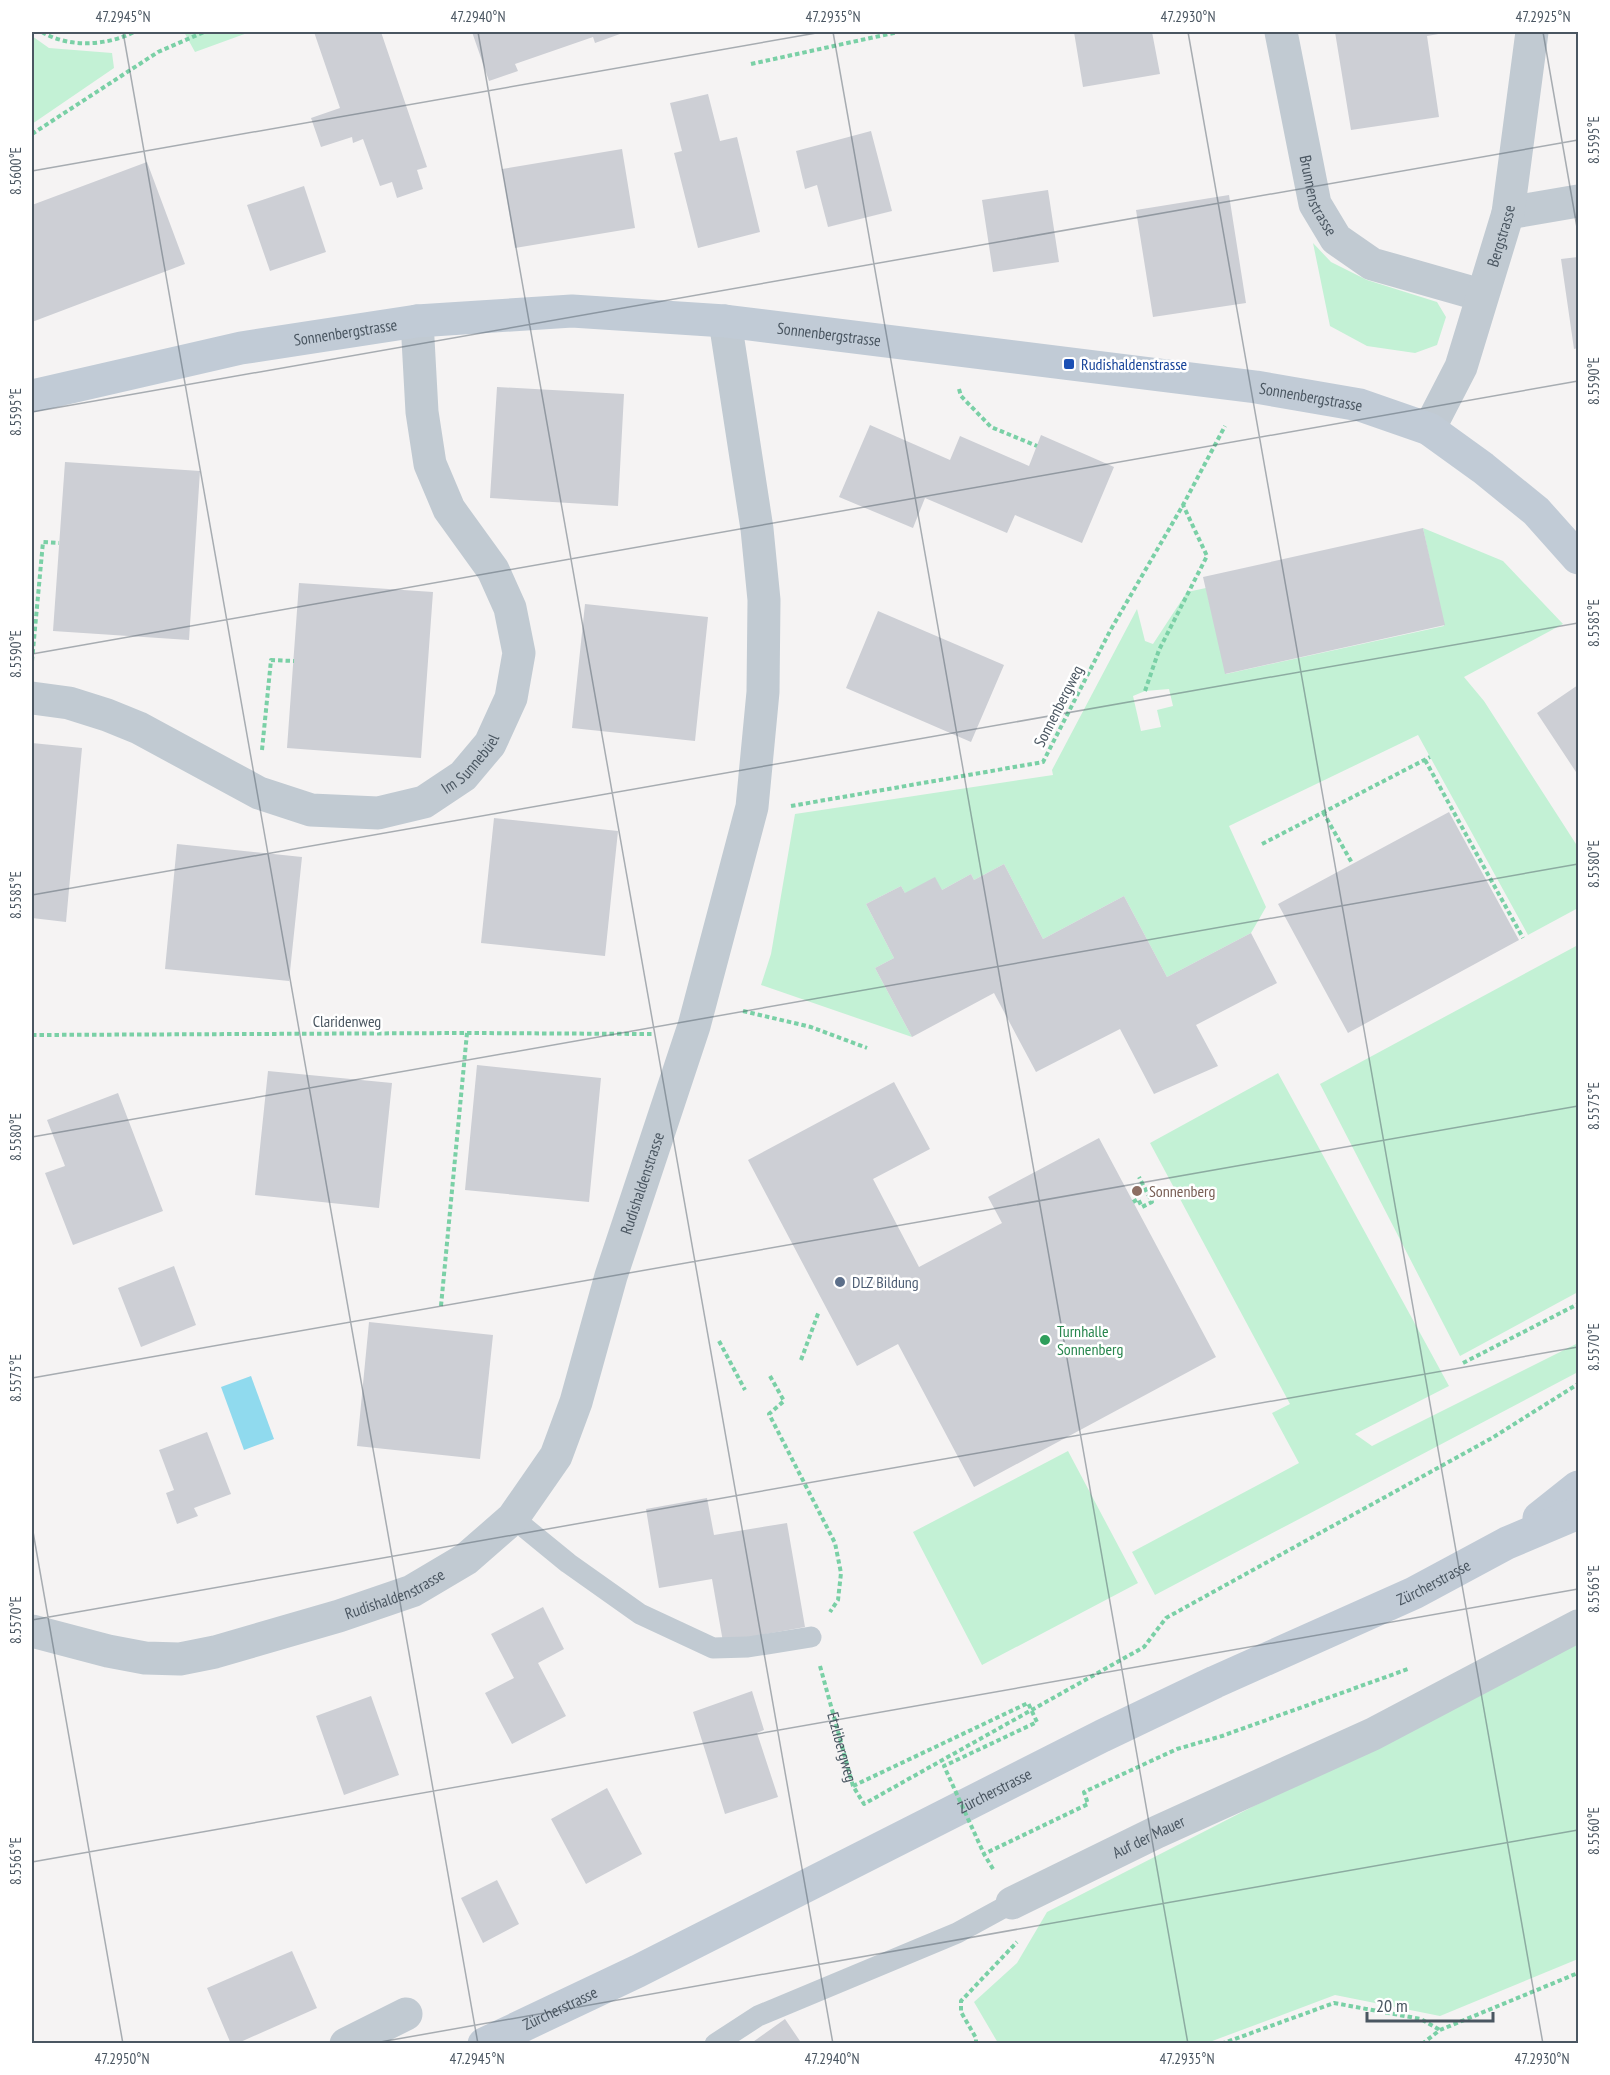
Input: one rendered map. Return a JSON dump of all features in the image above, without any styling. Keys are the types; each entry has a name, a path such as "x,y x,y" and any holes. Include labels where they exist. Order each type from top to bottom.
{"main road":[{"name":"Sonnenbergstrasse","path":"32,396 240,348 417,321 572,311 725,321 1291,392 1360,405 1428,429 1483,468 1536,511 1578,558"},
{"name":"Zürcherstrasse","path":"1507,1543 1578,1487"},
{"name":"Zürcherstrasse","path":"484,2043 638,1971 1102,1736 1215,1682 1414,1593 1507,1543 1578,1513"}],"street":[{"name":"Brunnenstrasse","path":"1281,32 1315,204 1336,239 1372,264 1482,295"},
{"name":"Bergstrasse","path":"1428,429 1461,367 1508,213 1532,32"},
{"path":"1508,213 1578,201"},
{"name":"Im Sunnebüel","path":"32,698 69,703 107,715 139,728 259,793 311,810 378,813 424,802 463,776 490,744 511,698 519,653 510,608 493,570 449,509 430,464 422,412 417,321"},
{"name":"Rudishaldenstrasse","path":"32,1631 145,1658 180,1659 215,1652 339,1616 412,1591 466,1559 513,1518 556,1456 576,1402 611,1276 694,1026 752,807 764,692 764,600 757,529 725,321"},
{"name":"Auf der Mauer","path":"1012,1903 1157,1832 1373,1734 1578,1626"},
{"path":"346,2043 406,2014"}],"lane":[{"path":"513,1518 568,1563 640,1614 713,1648 748,1647 811,1637"},
{"name":"Auf der Mauer","path":"715,2043 758,2016 957,1933 1012,1903"}],"path":[{"path":"42,32 51,37 82,44 120,39 134,32"},
{"path":"32,134 158,52 204,32"},
{"path":"751,64 898,32"},
{"path":"958,382 961,396 992,427 1037,446"},
{"name":"Sonnenbergweg","path":"789,806 1043,762 1110,631 1183,505 1225,426"},
{"path":"1144,692 1159,650 1207,556 1183,505"},
{"path":"32,662 42,542 59,543"},
{"path":"259,793 271,660 294,661"},
{"path":"1262,844 1427,759 1522,938"},
{"path":"1323,812 1352,863"},
{"path":"743,1011 811,1028 867,1048"},
{"path":"441,1306 467,1033"},
{"name":"Claridenweg","path":"32,1035 663,1034"},
{"path":"1133,1202 1138,1199 1142,1207 1152,1202 1139,1178"},
{"path":"1463,1363 1578,1304"},
{"path":"801,1360 819,1311"},
{"path":"719,1341 745,1390"},
{"path":"770,1376 784,1401 768,1414 835,1543 841,1573 838,1600 811,1637"},
{"path":"853,1786 864,1804 1144,1647 1166,1618 1492,1438 1578,1384"},
{"name":"Etzlibergweg","path":"811,1637 853,1786 1028,1703 1036,1722 944,1766 984,1854 1088,1804 1084,1792 1177,1749 1222,1736 1413,1667"},
{"path":"976,2043 976,2038 961,2012 961,2001 1023,1936 1023,1926 1012,1903"},
{"path":"1422,2043 1440,2030 1578,1973"},
{"path":"1221,2043 1334,2003 1421,2019 1440,2030"}],"green space":[{"path":"184,32 250,32 195,52"},
{"path":"32,36 49,48 112,53 114,68 32,124"},
{"path":"1313,243 1331,262 1367,280 1437,302 1446,317 1437,345 1415,353 1367,346 1330,326"},
{"path":"1423,528 1503,561 1563,624 1464,677 1484,701 1576,844 1578,843 1578,908 1528,935 1418,735 1229,826 1266,907 1251,933 1167,977 1124,896 1043,939 1004,864 974,880 971,874 942,890 905,893 901,886 866,904 894,958 875,968 912,1037 761,985 771,954 795,814 1053,775 1052,770 1137,609 1145,641 1153,644 1187,592 1206,588 1226,674 1444,626","holes":["1169,689 1173,706 1157,710 1161,727 1141,731 1133,696 1145,691"]},
{"path":"1578,945 1578,1292 1460,1356 1320,1084"},
{"path":"1278,1073 1449,1386 1355,1434 1372,1446 1576,1344 1578,1372 1155,1595 1132,1552 1299,1463 1272,1413 1290,1404 1150,1143"},
{"path":"1068,1451 1138,1583 982,1665 913,1532"},
{"path":"1578,1640 1578,1959 1440,2016 1335,1995 1207,2043 998,2043 974,2002 1017,1963 1047,1912"}],"water":[{"path":"251,1376 274,1439 244,1450 221,1387"}],"building":[{"path":"314,32 381,32 427,167 417,170 423,189 397,198 392,182 380,186 363,139 353,143 352,137 321,147 311,118 340,108"},
{"path":"472,32 620,32 620,34 595,43 593,37 515,64 518,71 489,81"},
{"path":"1074,32 1152,32 1160,74 1083,87"},
{"path":"1335,32 1450,32 1427,36 1439,117 1351,130"},
{"path":"708,94 720,141 737,137 760,232 698,248 674,153 682,151 670,103"},
{"path":"871,131 892,211 828,227 817,185 805,189 796,151"},
{"path":"622,149 635,228 515,248 502,169"},
{"path":"147,162 185,264 32,322 32,205"},
{"path":"304,186 326,252 270,271 247,205"},
{"path":"1048,190 1059,262 993,272 982,200"},
{"path":"1229,195 1246,303 1153,317 1136,210"},
{"path":"1578,257 1578,348 1574,349 1561,259"},
{"path":"497,387 624,394 618,506 490,498"},
{"path":"870,425 950,460 960,436 1029,466 1041,435 1114,467 1082,543 1015,515 1007,533 925,498 913,528 839,497"},
{"path":"65,462 200,471 189,640 53,631"},
{"path":"1423,528 1445,625 1225,674 1203,577"},
{"path":"299,583 433,592 421,758 287,748"},
{"path":"585,604 708,617 695,741 572,728"},
{"path":"878,611 1004,665 971,742 846,688"},
{"path":"1578,685 1578,775 1537,713"},
{"path":"32,743 82,748 66,922 32,918"},
{"path":"1449,812 1519,940 1348,1033 1278,904"},
{"path":"494,818 618,831 605,956 481,943"},
{"path":"177,844 302,857 289,981 165,969"},
{"path":"1004,864 1043,939 1124,896 1167,977 1251,933 1277,983 1196,1025 1218,1066 1154,1094 1120,1029 1036,1072 994,993 912,1037 875,968 894,958 866,904 901,886 905,893 935,877 942,890 971,874 974,880"},
{"path":"477,1065 601,1078 589,1202 465,1190"},
{"path":"268,1071 392,1083 379,1208 255,1195"},
{"path":"894,1082 930,1149 873,1179 919,1267 1002,1223 988,1197 1099,1138 1216,1357 974,1487 898,1344 857,1366 748,1160"},
{"path":"118,1093 163,1211 73,1245 45,1173 65,1166 47,1120"},
{"path":"174,1266 196,1325 141,1347 118,1288"},
{"path":"369,1322 493,1335 480,1459 357,1446"},
{"path":"207,1432 231,1494 194,1508 198,1516 177,1524 166,1493 174,1490 159,1450"},
{"path":"707,1498 714,1535 787,1523 805,1627 723,1642 712,1579 659,1588 646,1509"},
{"path":"543,1607 564,1649 538,1663 566,1716 512,1744 485,1693 514,1678 491,1634"},
{"path":"752,1691 764,1730 757,1733 778,1797 725,1814 693,1712"},
{"path":"371,1696 399,1775 344,1795 316,1716"},
{"path":"607,1788 642,1854 586,1884 551,1819"},
{"path":"497,1880 519,1924 483,1943 461,1898"},
{"path":"292,1951 317,2008 236,2044 231,2044 207,1988"},
{"path":"785,2019 802,2044 750,2044"}],"place":[{"name":"Rudishaldenstrasse","path":"1069,364"},
{"name":"Sonnenberg","path":"1137,1191"},
{"name":"DLZ Bildung","path":"840,1282"},
{"name":"Turnhalle Sonnenberg","path":"1045,1340"}]}
